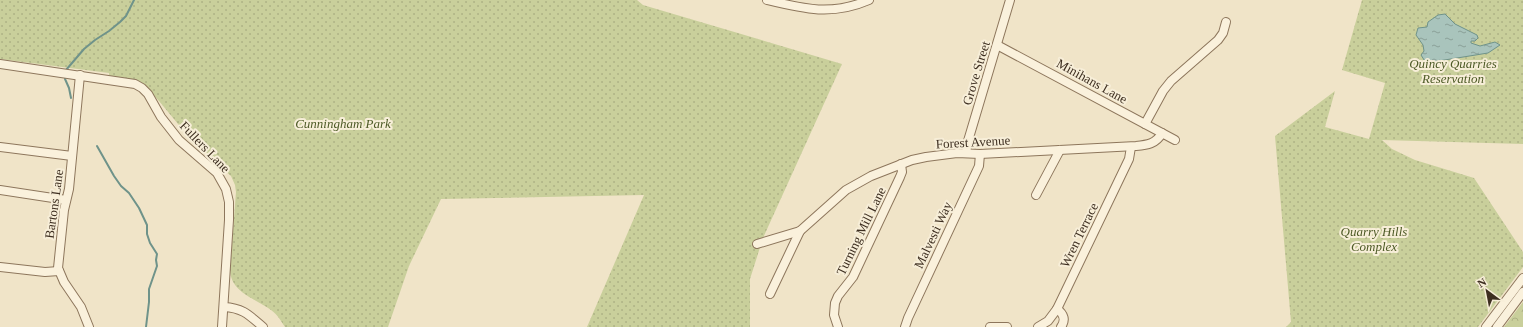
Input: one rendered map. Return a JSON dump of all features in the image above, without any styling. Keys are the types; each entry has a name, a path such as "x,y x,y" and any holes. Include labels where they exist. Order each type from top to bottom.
{"street":[{"path":"767,0 804,9 818,10 842,8 869,0"},
{"name":"Grove Street","path":"966,153 968,141 1010,0"},
{"path":"1145,124 1168,84 1218,40 1223,33 1226,22"},
{"name":"Minihans Lane","path":"997,45 1175,140"},
{"name":"Fullers Lane","path":"0,64 139,85 148,94 161,117 180,140 213,169 223,181 227,192 229,214 222,327"},
{"name":"Bartons Lane","path":"59,271 58,265 66,200 69,189 80,75"},
{"name":"Forest Avenue","path":"757,244 800,231 855,184 865,178 901,164 934,156 966,153 980,154 1131,147 1153,143 1162,134"},
{"path":"0,146 72,156"},
{"name":"Wren Terrace","path":"1044,326 1057,309 1129,159 1131,147"},
{"path":"1036,196 1060,150"},
{"name":"Malvesti Way","path":"905,327 979,166 980,154"},
{"name":"Turning Mill Lane","path":"838,327 834,315 835,303 838,296 853,277 900,177 902,172 901,164"},
{"path":"0,190 66,200"},
{"path":"814,218 820,203"},
{"path":"770,294 800,231"},
{"path":"0,269 45,272 59,271 64,282 82,307 89,327"},
{"path":"1486,327 1523,278"},
{"path":"1497,327 1523,292"},
{"path":"224,307 243,311 263,327"},
{"path":"1057,309 1062,313 1064,318 1064,323 1061,327"},
{"path":"990,327 1007,327"}],"green space":[{"name":"Cunningham Park","path":"0,0 637,0 643,5 842,64 763,238 750,279 750,327 587,327 644,195 441,199 409,266 388,327 285,327 273,312 239,290 231,278 230,270 236,192 231,176 219,166 178,124 142,83 132,79 109,77 109,73 0,59"},
{"name":"Quarry Hills Complex","path":"1362,0 1523,0 1523,144 1382,140 1392,149 1415,160 1474,178 1523,252 1523,267 1478,327 1286,327 1291,322 1275,136 1335,91 1325,127 1369,139 1385,83 1342,70"},
{"path":"1523,302 1523,327 1504,327"}],"water":[{"path":"1445,14 1455,24 1477,35 1478,38 1475,41 1471,41 1471,43 1480,46 1495,42 1500,45 1488,53 1426,63 1421,55 1424,51 1423,45 1416,35 1418,28 1427,27 1428,22 1438,15"}],"waterway":[{"path":"66,70 84,49 109,31 126,16 134,0"},
{"path":"65,79 71,98"},
{"path":"97,146 114,176 121,186 129,193 139,208 147,225 147,234 150,243 157,254 157,266 149,289 146,327"}],"park label":[{"name":"Quincy Quarries Reservation","path":"1453,70"}]}
